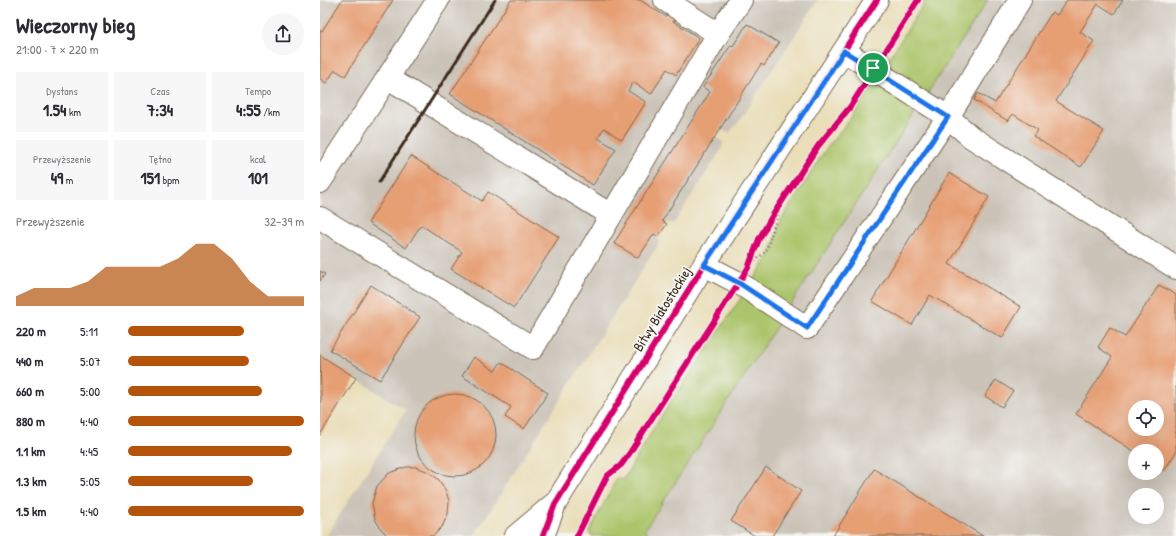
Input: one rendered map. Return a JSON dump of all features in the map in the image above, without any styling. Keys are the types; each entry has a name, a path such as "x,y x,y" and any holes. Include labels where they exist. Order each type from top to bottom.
{"street":[{"path":"321,180 438,0"},
{"path":"665,0 718,34"},
{"path":"320,218 533,348 718,34 741,0"},
{"name":"Bitwy Białostockiej","path":"542,536 555,504 704,265 877,0"},
{"path":"704,265 739,283 807,328 948,117 1020,0"},
{"path":"844,51 948,117 971,137 1176,268"},
{"path":"388,78 611,215"},
{"name":"Bitwy Białostockiej","path":"516,536 555,504"}],"path":[{"path":"767,225 781,205"},
{"path":"748,268 766,251 781,205"},
{"path":"748,268 754,253"}],"shaded area":[{"path":"320,0 818,0 737,124 729,133 720,130 716,137 723,142 721,150 674,223 662,223 656,234 659,243 474,536 326,536 406,410 353,377 320,429"},
{"path":"988,0 1176,0 1176,536 652,536 644,532"}],"green space":[{"path":"926,0 988,0 644,531 652,536 592,536 589,532 617,478 623,480 655,426 771,253 781,220 824,152 856,111"}],"building":[{"path":"342,0 393,0 345,76 335,70 326,83 320,79 320,30 322,31"},
{"path":"511,0 640,0 665,16 672,13 676,19 673,21 699,38 676,75 667,69 651,94 633,82 628,91 646,102 622,140 604,128 598,138 616,149 593,185 450,94"},
{"path":"1067,0 1123,0 1114,14 1098,4 1080,32 1094,41 1056,101 1104,131 1081,167 1033,136 1038,130 1013,114 1008,121 974,100 978,93 995,103 1052,12 1057,15"},
{"path":"747,24 779,43 764,66 761,64 662,221 667,224 658,237 654,234 638,258 614,243 710,92 703,87"},
{"path":"411,156 482,201 488,192 559,237 514,308 451,269 462,252 421,225 406,248 368,223"},
{"path":"949,173 989,197 949,264 1021,307 1002,338 930,295 912,325 872,301"},
{"path":"320,271 325,274 320,281"},
{"path":"371,285 420,317 380,380 330,350"},
{"path":"1159,285 1176,295 1176,452 1164,471 1164,444 1128,444 1128,447 1076,414 1112,357 1098,347 1110,328 1125,337"},
{"path":"320,355 356,378 320,435 321,393"},
{"path":"474,357 495,371 501,362 548,393 524,429 505,417 511,407 462,376"},
{"path":"996,380 1013,391 1002,407 985,396"},
{"path":"455,394 471,397 484,406 493,419 496,435 493,451 484,464 471,473 455,476 439,473 426,464 417,451 414,435 417,419 426,406 439,397"},
{"path":"406,467 416,467 429,472 439,480 446,491 449,501 448,514 442,527 433,536 388,536 381,529 375,519 372,503 377,486 389,473"},
{"path":"766,467 801,491 772,536 755,536 731,521"},
{"path":"874,469 983,536 833,536"}],"railway":[{"path":"379,182 495,0"}],"cycle path":[{"path":"543,536 555,504 704,265 877,0"},
{"path":"577,536 607,476 621,465 629,454 748,268 759,239 771,218 818,146 850,107 918,0"}],"route":[{"path":"844,51 873,68 948,117 807,328 739,283 704,265 844,51"}]}
